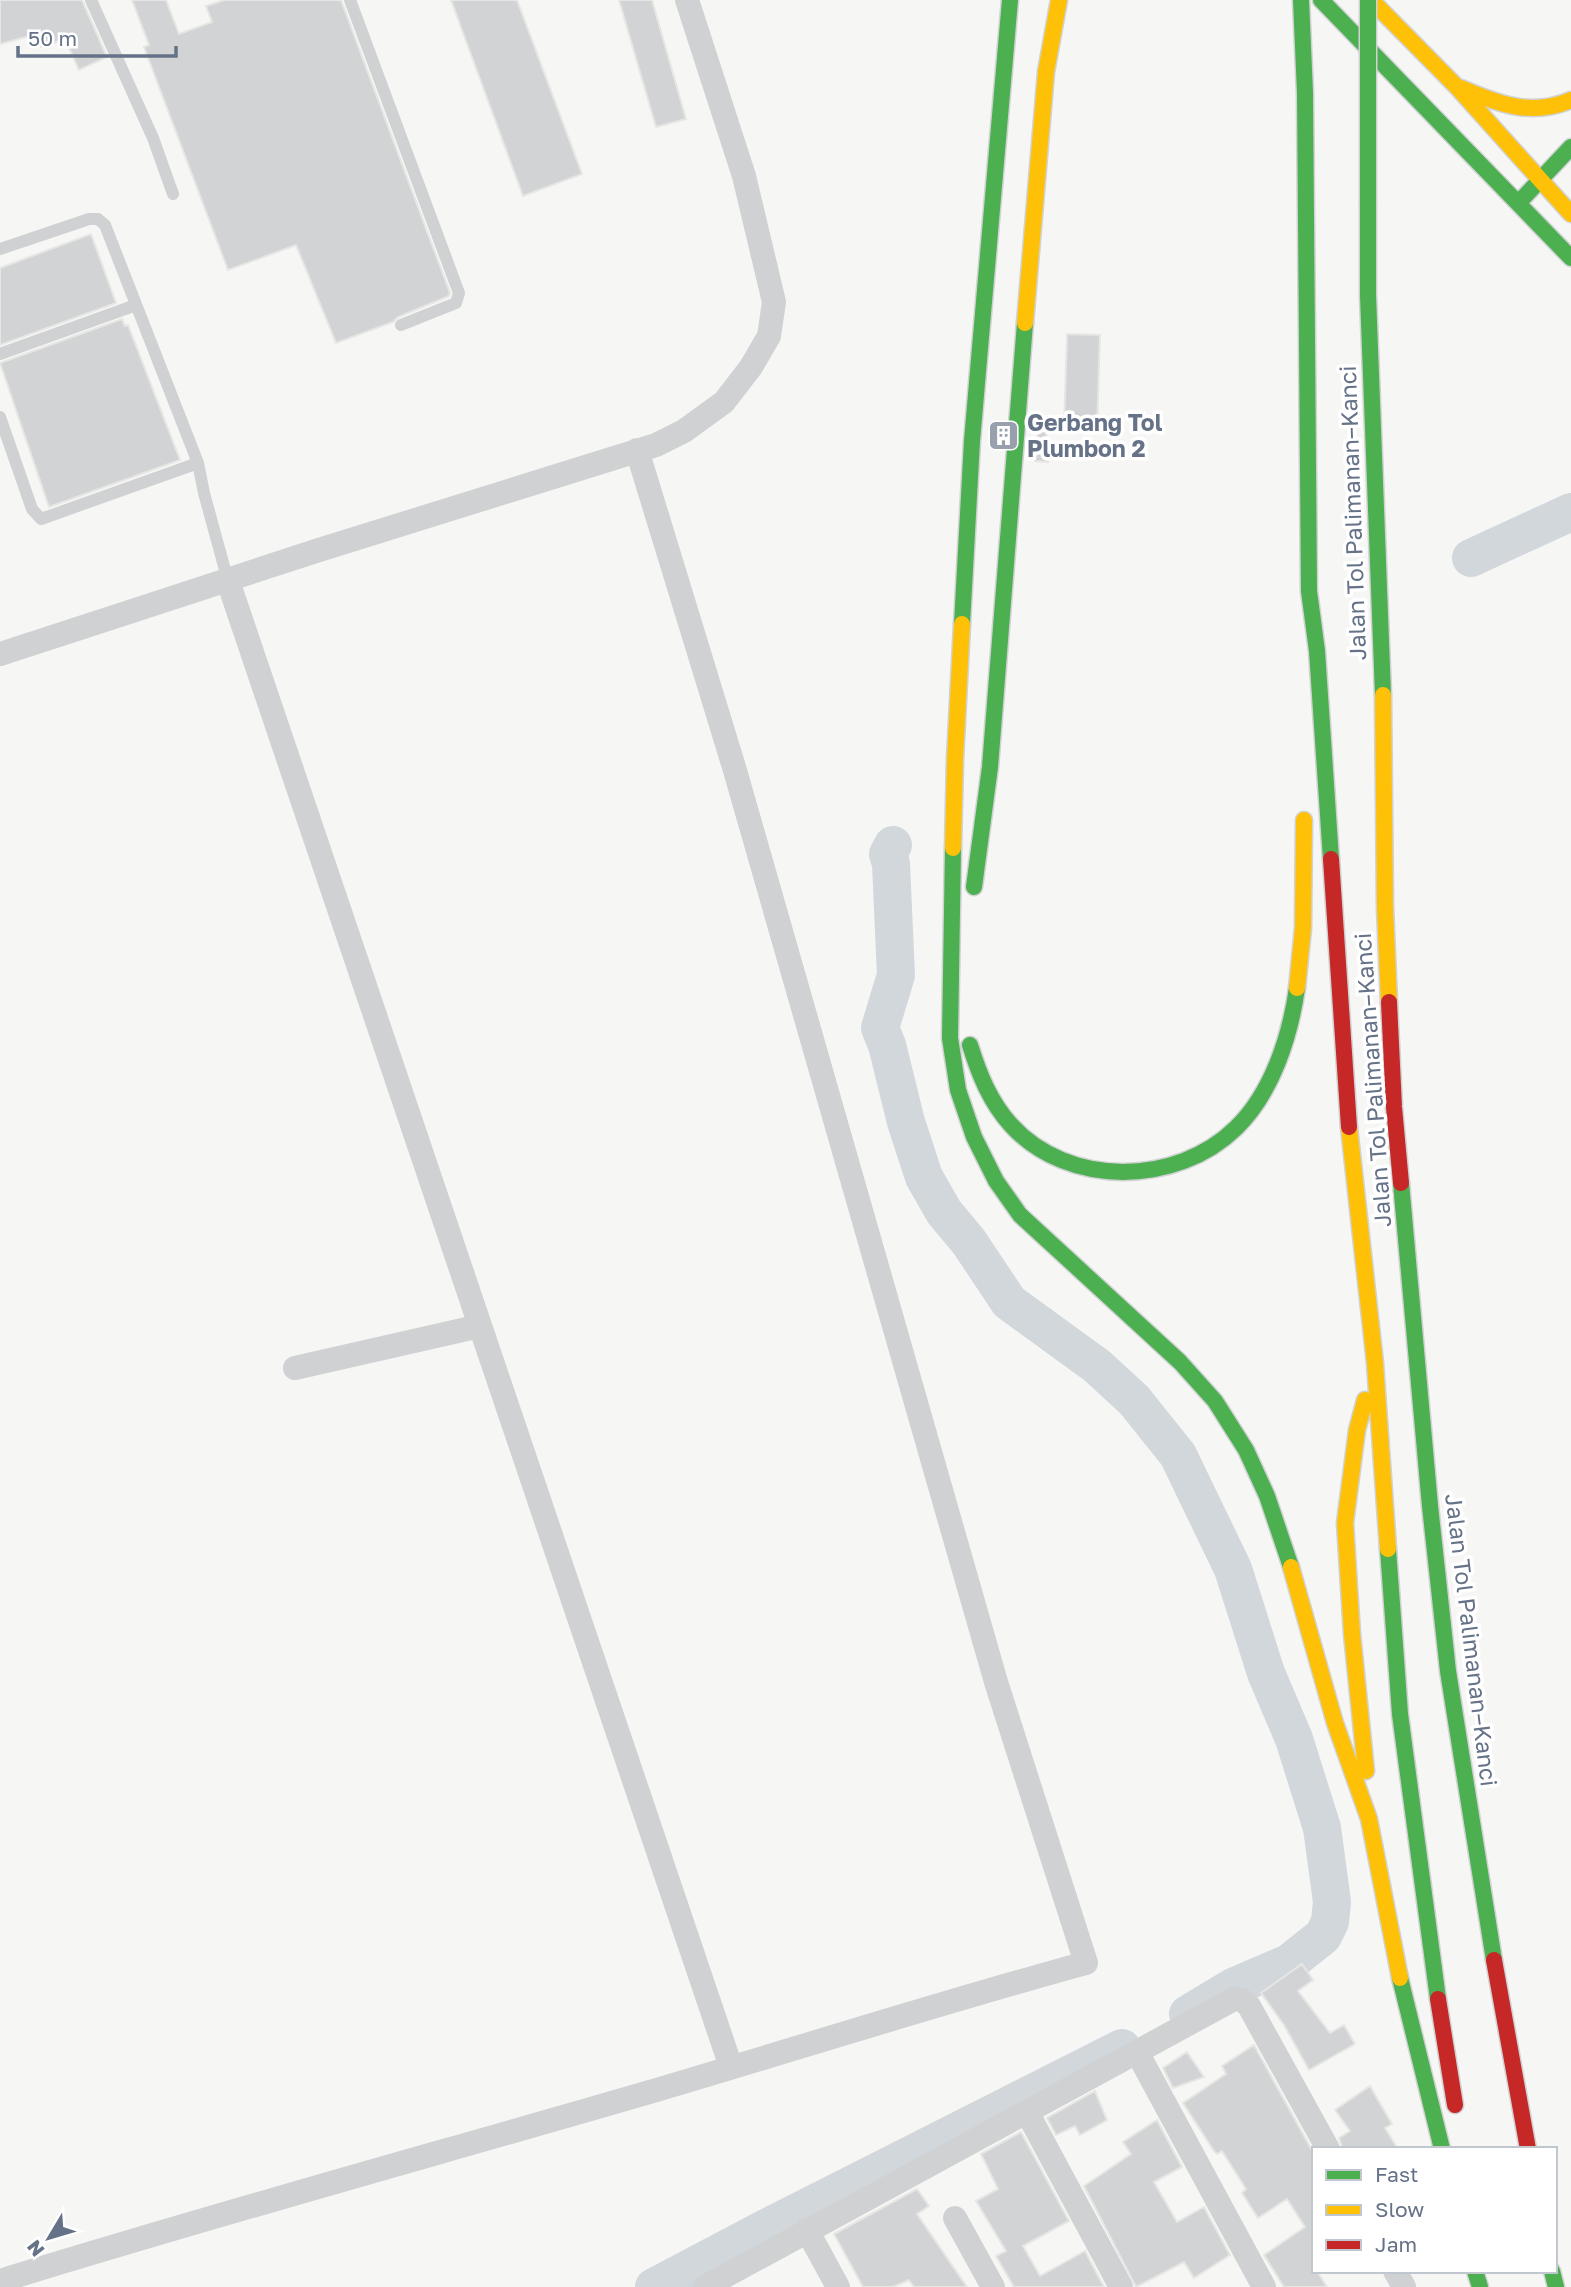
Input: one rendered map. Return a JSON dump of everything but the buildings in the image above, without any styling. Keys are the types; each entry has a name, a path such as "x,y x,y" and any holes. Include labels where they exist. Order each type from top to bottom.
{"highway":[{"path":"1010,0 972,441 956,760 950,1038 958,1090 979,1148 996,1181 1020,1215 1180,1362 1215,1401 1247,1450 1267,1496 1290,1565 1335,1723 1369,1819"},
{"path":"1006,48 1023,0"},
{"path":"972,903 990,767 1007,529 1046,72 1059,0"},
{"name":"Jalan Tol Palimanan–Kanci","path":"1301,0 1305,93 1309,590 1317,651 1347,1105 1375,1363 1400,1714 1435,1982 1458,2123"},
{"path":"1321,0 1571,258"},
{"path":"1370,0 1456,86 1541,180 1568,203 1540,226"},
{"name":"Jalan Tol Palimanan–Kanci","path":"1370,0 1368,295 1383,706 1385,908 1394,1107 1430,1506 1448,1671 1477,1861 1528,2147"},
{"path":"1456,86 1493,102 1514,107 1543,110 1571,100"},
{"path":"1518,203 1571,148"},
{"path":"1304,703 1309,590"},
{"path":"969,1032 970,1046 985,1089 1004,1117 1034,1146 1096,1169 1126,1171 1153,1170 1183,1163 1208,1150 1236,1128 1258,1103 1290,1032 1303,960 1304,798"},
{"path":"966,1004 967,966"},
{"path":"1375,1363 1357,1430 1345,1523 1352,1634 1364,1731 1369,1819 1403,1991 1442,2147"}],"street":[{"path":"0,654 637,450 684,431 724,402 751,367 769,336 774,302 744,176 688,0"},
{"path":"0,2281 961,1997 1086,1963 996,1682 734,767 637,450"},
{"path":"228,581 731,2067"},
{"path":"295,1368 480,1325"},
{"path":"705,2287 1234,1999 1242,2000 1249,2006 1327,2147"},
{"path":"1137,2052 1264,2287"},
{"path":"1027,2112 1121,2287"},
{"path":"955,2218 993,2287"},
{"path":"807,2230 838,2287"}],"lane":[{"path":"91,0 153,138 173,194"},
{"path":"351,0 459,293 456,303 401,324"},
{"path":"0,249 89,219 98,219 105,225 198,463 228,581"},
{"path":"0,354 136,305"},
{"path":"0,417 32,509 41,519 198,463"}],"waterway":[{"path":"1471,558 1571,512"},
{"path":"893,845 888,854 891,864 896,975 880,1028 924,1177 944,1212 969,1242 1009,1302 1097,1366 1134,1400 1178,1455 1233,1569 1266,1673 1294,1739 1322,1828 1332,1902 1330,1922 1323,1936 1289,1963 1233,1987 1188,2014"},
{"path":"654,2287 1122,2048"}],"traffic: fast":[{"path":"962,624 972,441 1010,0"},
{"path":"1301,0 1305,93 1309,591 1317,651 1331,859"},
{"path":"1321,0 1571,258"},
{"path":"1368,0 1368,208"},
{"path":"1524,197 1571,147"},
{"path":"1368,208 1368,295 1383,695"},
{"path":"974,887 990,767 1025,323"},
{"path":"953,848 950,1038 958,1090 974,1137 996,1181 1020,1215 1180,1362 1215,1401 1246,1450 1267,1496 1291,1567"},
{"path":"970,1045 981,1077 997,1107 1011,1125 1035,1146 1062,1160 1092,1169 1123,1172 1154,1169 1184,1161 1212,1147 1249,1114 1269,1081 1284,1045 1297,988"},
{"path":"1401,1183 1448,1671 1494,1960"},
{"path":"1388,1549 1400,1714 1438,1999"},
{"path":"1400,1978 1442,2147"},
{"path":"1476,2273 1480,2287"},
{"path":"1552,2273 1556,2287"}],"traffic: slow":[{"path":"1025,323 1046,72 1059,0"},
{"path":"1371,0 1456,86 1571,214"},
{"path":"1461,88 1488,99 1529,108 1543,108 1571,100"},
{"path":"953,848 962,624"},
{"path":"1383,695 1385,908 1389,1002"},
{"path":"1297,988 1303,928 1304,820"},
{"path":"1349,1127 1375,1363 1388,1549"},
{"path":"1365,1400 1357,1430 1345,1523 1352,1634 1366,1771"},
{"path":"1291,1567 1335,1723 1369,1819 1400,1978"}],"traffic: jam":[{"path":"1331,859 1349,1127"},
{"path":"1389,1002 1401,1183"},
{"path":"1494,1960 1528,2147"},
{"path":"1438,1999 1455,2105"}],"place":[{"name":"Gerbang Tol Plumbon 2","path":"1004,436"}]}
